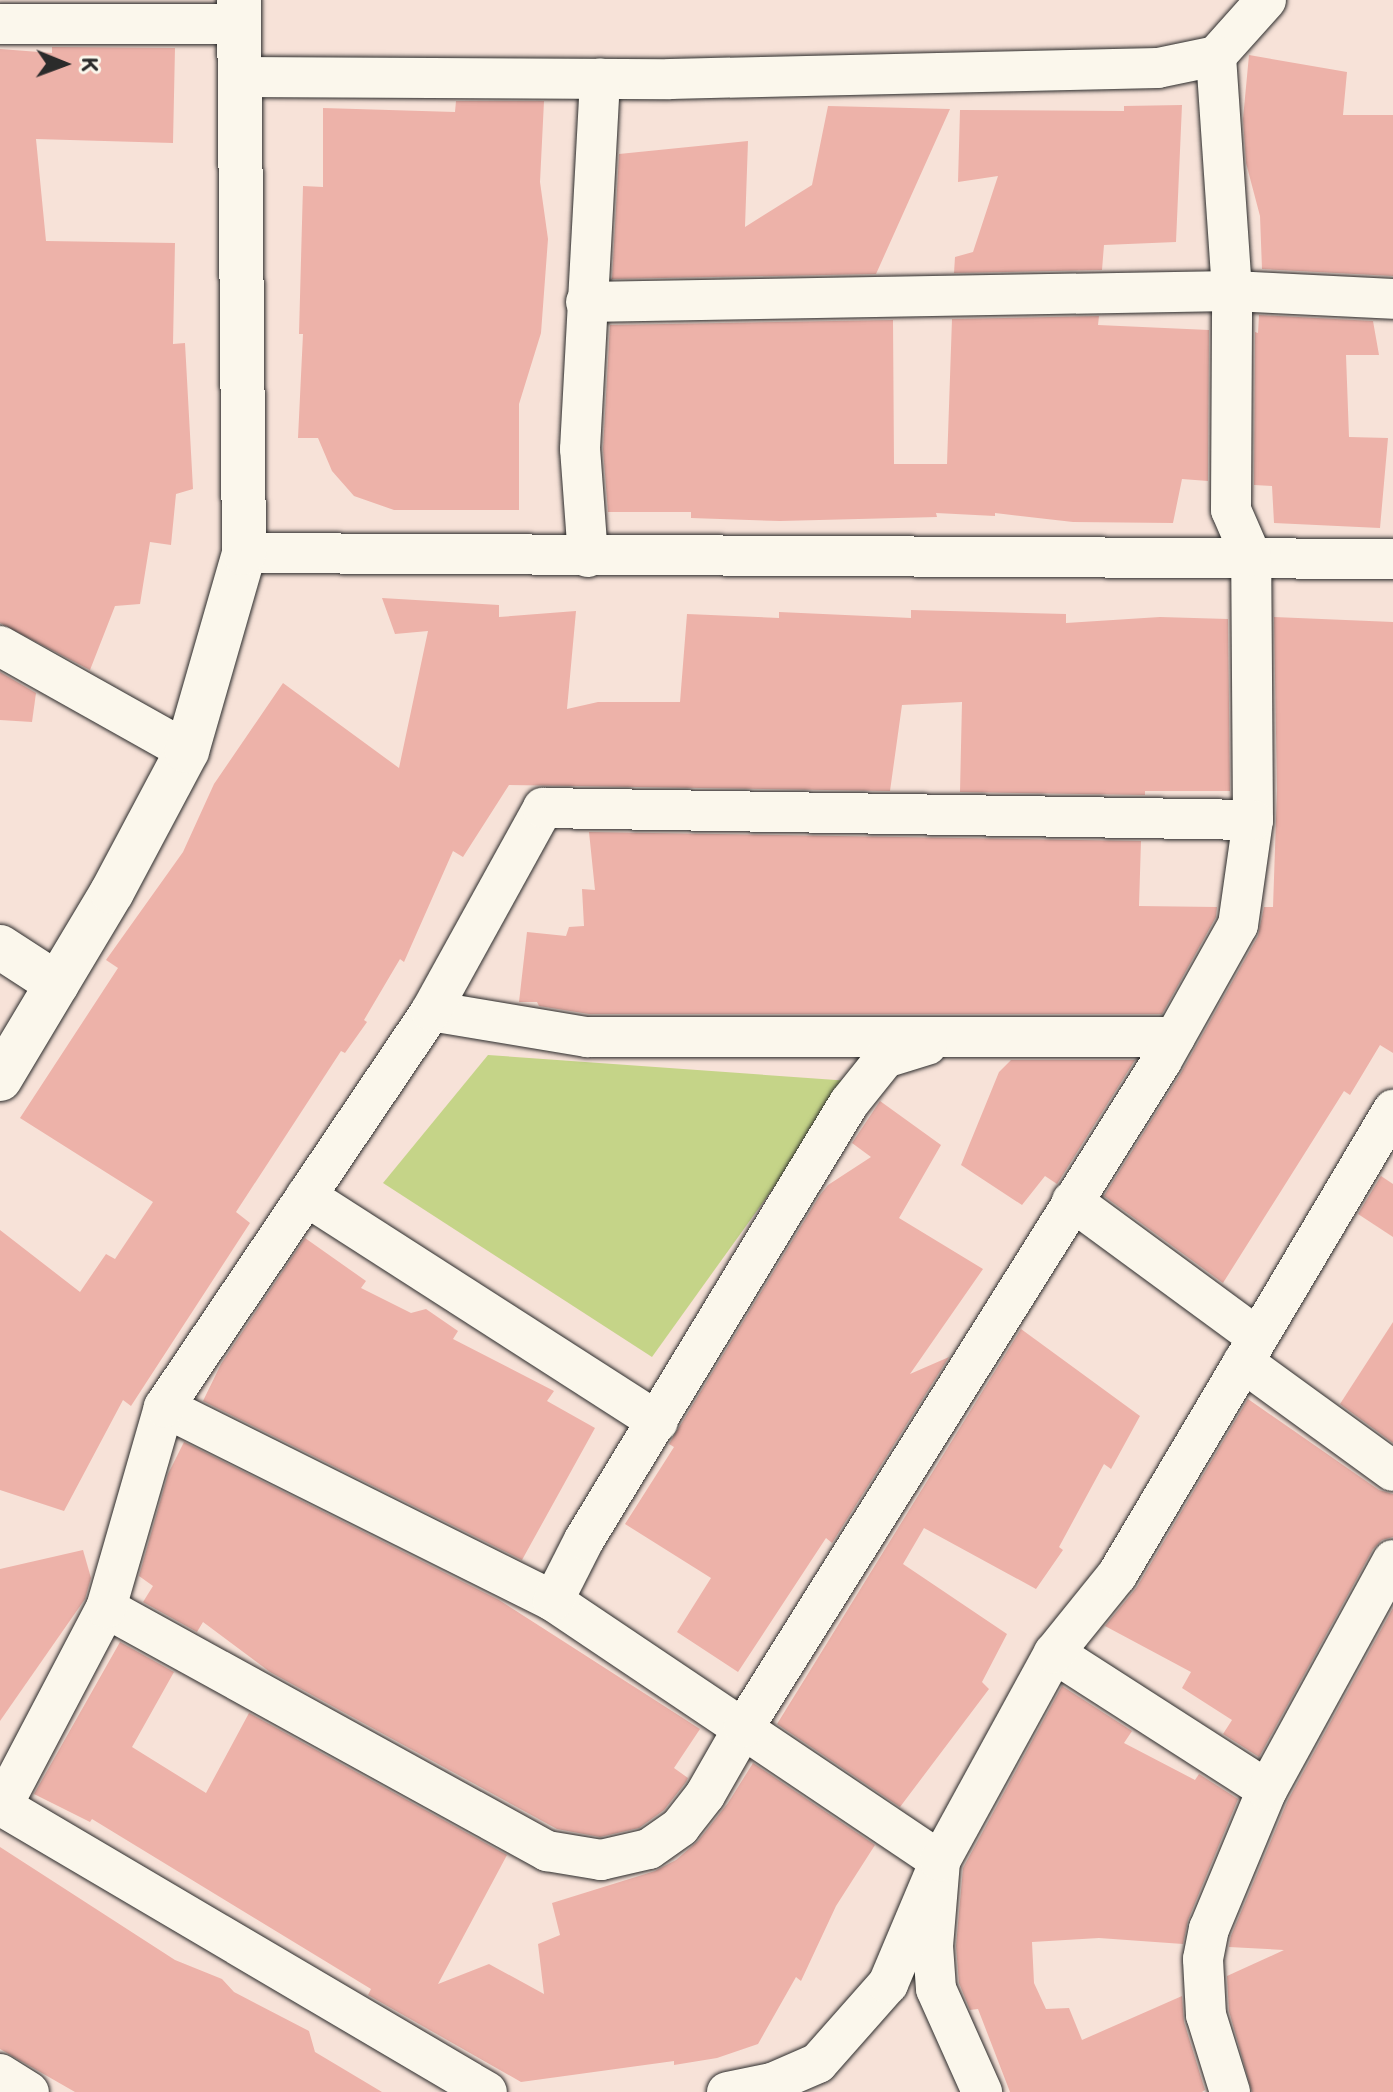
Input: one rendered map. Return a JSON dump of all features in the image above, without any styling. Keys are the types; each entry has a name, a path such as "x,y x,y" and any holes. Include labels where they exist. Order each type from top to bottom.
{"street":[{"path":"240,77 600,79 1158,68 1216,56 1266,0"},
{"path":"0,24 239,12 244,553 187,751 112,892 0,1079"},
{"path":"106,1608 547,1851 601,1860 649,1849 680,1827 705,1795 744,1727 1175,1037 1238,925 1253,820 1251,556 1231,510 1232,291 1216,56"},
{"path":"588,557 580,449 600,79"},
{"path":"586,302 1232,291 1393,299"},
{"path":"244,553 1393,559"},
{"path":"0,646 187,751"},
{"path":"487,2092 1,1806 106,1608 164,1407 431,1011 543,808 1253,820"},
{"path":"0,947 57,984"},
{"path":"431,1011 587,1037 822,1039 961,1034 1175,1037"},
{"path":"553,1601 584,1540 849,1103 885,1058 961,1034"},
{"path":"727,2092 812,2078 888,1984 940,1861 1054,1653 1117,1575 1393,1110"},
{"path":"306,1196 658,1422"},
{"path":"1072,1201 1393,1471"},
{"path":"164,1407 553,1601 940,1861"},
{"path":"1230,2092 1206,2015 1203,1959 1209,1929 1267,1790 1393,1560"},
{"path":"1054,1653 1267,1790"},
{"path":"940,1861 934,1921 936,1989 982,2092"},
{"path":"0,2074 29,2092"}],"green space":[{"path":"488,1055 850,1081 652,1357 383,1183"}],"building":[{"path":"52,47 175,48 173,143 36,139 46,241 175,243 173,344 185,343 193,489 176,494 171,545 150,542 140,604 115,606 90,670 0,623 0,49 52,53"},
{"path":"1249,55 1347,72 1343,115 1393,115 1393,276 1262,269 1260,216 1246,163 1243,119"},
{"path":"456,101 544,101 540,182 548,239 541,333 519,404 519,510 394,510 354,496 332,471 318,438 298,438 303,334 299,334 303,186 323,187 323,108 455,112"},
{"path":"1182,105 1176,242 1104,245 1102,270 954,273 955,257 973,252 998,176 958,182 960,110 1124,111 1124,106"},
{"path":"828,106 950,109 876,274 612,279 619,154 748,141 745,227 812,185"},
{"path":"1259,315 1373,321 1379,355 1346,355 1349,437 1388,438 1380,528 1274,523 1272,486 1254,485 1255,332 1258,333"},
{"path":"1099,316 1098,325 1209,330 1208,481 1182,479 1173,523 1073,522 995,513 995,516 936,513 937,517 780,521 691,518 691,512 608,512 603,449 610,325 893,320 894,464 947,464 952,319"},
{"path":"382,598 499,605 499,617 576,611 567,709 598,702 680,702 687,614 779,618 779,612 911,618 911,610 1066,614 1066,623 1160,617 1228,619 1230,791 1145,791 1145,795 960,792 962,702 902,705 890,791 509,785 463,857 453,851 404,962 400,959 364,1020 367,1022 345,1053 341,1051 236,1212 250,1223 131,1406 123,1400 64,1511 0,1490 0,1230 80,1292 106,1254 115,1259 153,1202 20,1118 118,968 106,960 183,852 214,784 283,683 399,768 428,631 395,634"},
{"path":"1274,617 1393,622 1393,1053 1380,1045 1350,1095 1344,1091 1223,1283 1104,1196 1181,1073 1258,936 1264,907 1273,907 1277,790"},
{"path":"0,672 36,693 32,722 0,720"},
{"path":"589,832 1141,841 1139,906 1217,907 1216,917 1162,1014 589,1014 539,1006 537,1002 519,1002 527,932 566,936 569,927 584,926 582,889 595,890"},
{"path":"1011,1060 1135,1060 1057,1184 1045,1176 1022,1205 961,1165 999,1072"},
{"path":"880,1101 941,1145 899,1218 983,1269 910,1374 949,1357 832,1543 826,1538 738,1672 677,1632 711,1578 625,1524 674,1447 669,1444 820,1195 828,1185 871,1157 852,1143"},
{"path":"1381,1176 1393,1184 1393,1237 1358,1214"},
{"path":"305,1238 366,1281 361,1288 411,1313 426,1309 458,1331 453,1339 554,1391 547,1401 595,1428 522,1560 203,1401 221,1364"},
{"path":"1393,1322 1393,1443 1340,1404"},
{"path":"1021,1329 1140,1416 1111,1469 1104,1464 1059,1547 1063,1550 1036,1589 924,1528 903,1564 1007,1634 982,1682 989,1689 900,1807 777,1724"},
{"path":"1248,1399 1379,1490 1393,1494 1393,1537 1382,1540 1373,1549 1259,1757 1223,1734 1232,1720 1182,1688 1191,1672 1105,1626 1137,1587"},
{"path":"184,1442 499,1600 700,1729 674,1768 688,1778 686,1782 664,1810 639,1828 600,1837 557,1829 270,1672 203,1622 197,1632 143,1602 153,1586 139,1576 168,1474"},
{"path":"83,1550 91,1578 85,1599 0,1721 0,1569"},
{"path":"1393,1608 1393,2092 1252,2092 1229,2011 1227,1976 1284,1950 1229,1947 1231,1936 1288,1800"},
{"path":"120,1642 174,1672 132,1747 206,1793 249,1713 507,1855 438,1984 489,1964 544,1994 538,1944 560,1935 552,1903 655,1871 676,1860 698,1841 728,1803 753,1763 875,1845 836,1906 801,1981 796,1977 758,2044 717,2058 674,2065 674,2061 521,2082 368,1995 371,1989 92,1819 90,1822 34,1794"},
{"path":"1062,1686 1132,1731 1124,1743 1195,1780 1199,1774 1238,1799 1188,1920 1183,1944 1099,1938 1032,1942 1034,1983 1046,2009 1069,2008 1082,2040 1182,1996 1184,2022 1205,2090 1202,2092 1010,2092 978,2009 970,2010 959,1983 956,1946 963,1868"},
{"path":"0,1847 175,1960 222,1979 234,1992 309,2031 315,2052 382,2092 75,2092 0,2049"}]}
